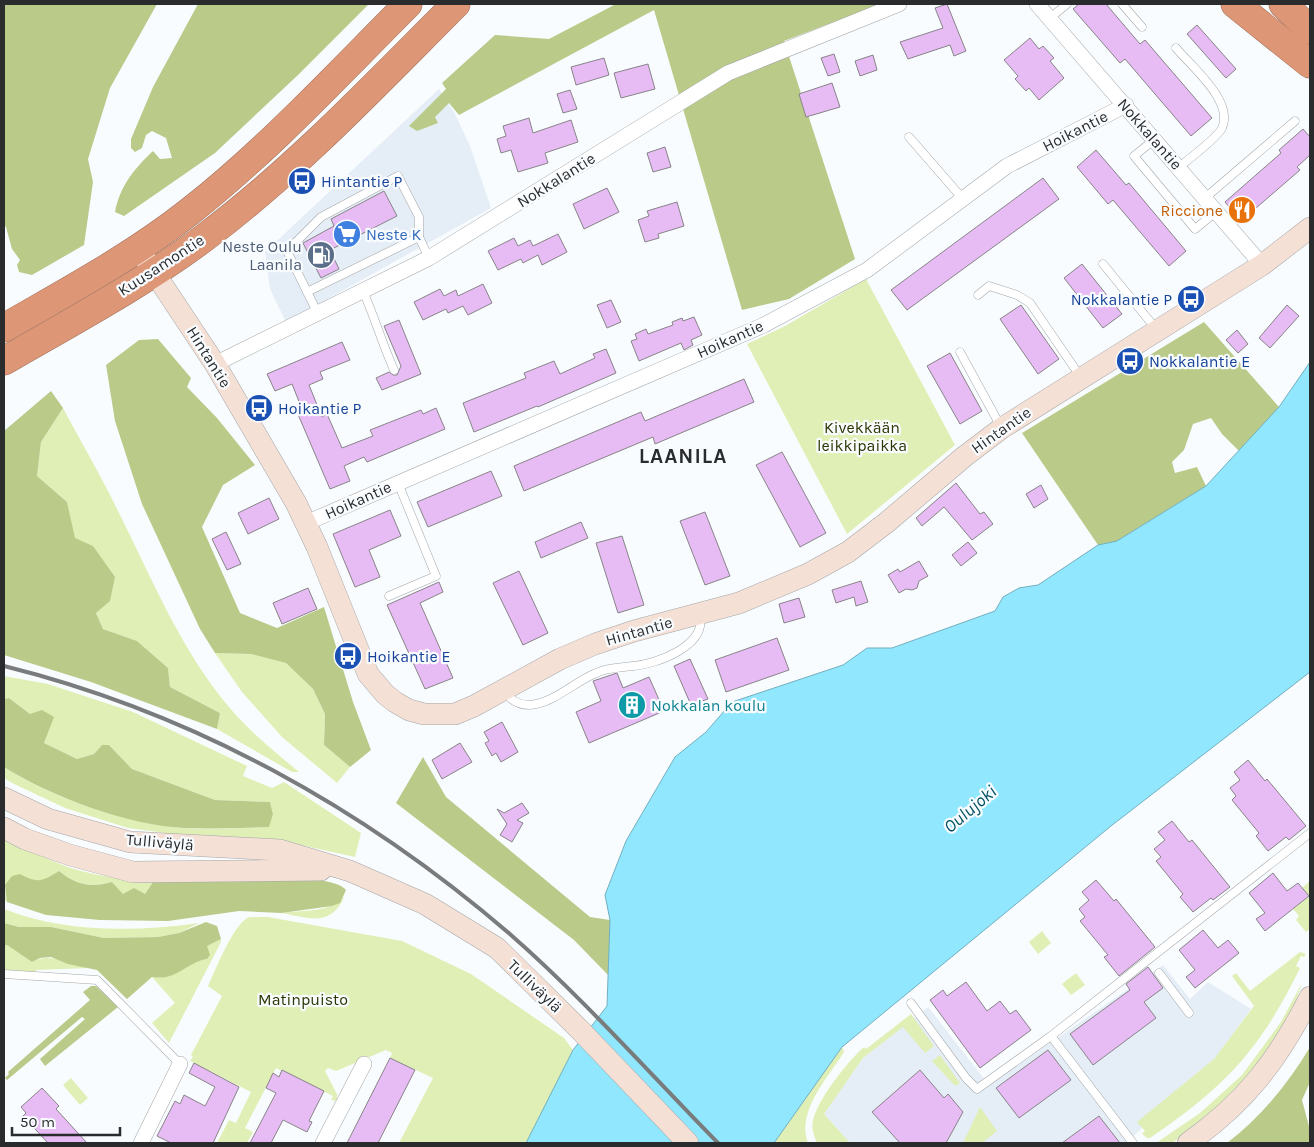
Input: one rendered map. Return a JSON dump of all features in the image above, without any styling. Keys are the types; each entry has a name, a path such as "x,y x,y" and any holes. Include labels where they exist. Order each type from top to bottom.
{"highway":[{"name":"Kuusamontie","path":"6,326 138,248 189,212 249,160 408,4"},
{"name":"Kuusamontie","path":"4,361 155,272 202,239 256,197 313,146 456,4"},
{"path":"1235,4 1310,64"},
{"path":"1284,4 1310,30"}],"street":[{"name":"Nokkalantie","path":"215,364 429,258 728,73 899,4"},
{"name":"Nokkalantie","path":"1037,4 1262,265"},
{"name":"Hoikantie","path":"306,523 764,325 867,270 1007,166 1126,105"},
{"name":"Hintantie","path":"138,248 215,364 306,523 368,674 385,694 408,710 440,716 455,714 474,706 560,659 595,644 634,631 700,614 771,591 808,574 848,552 1002,428 1262,265 1310,228"},
{"name":"Tulliväylä","path":"4,798 48,819 130,842 280,850 350,871 425,904 497,948 581,1031 688,1143"},
{"name":"Tulliväylä","path":"4,828 25,839 70,855 133,872 277,869 350,871"},
{"path":"1188,1143 1243,1098 1270,1066 1294,1029 1310,997"},
{"path":"141,1143 180,1064"},
{"path":"323,1143 364,1064"}],"lane":[{"path":"1050,18 1067,4"},
{"path":"1122,4 1142,27"},
{"path":"1176,48 1221,99 1225,117 1222,130 1179,167"},
{"path":"1205,198 1295,121"},
{"path":"909,137 963,199"},
{"path":"1155,139 1134,156 1195,229 1217,211"},
{"path":"318,314 287,251 320,217 398,176 420,217 418,237 429,258"},
{"path":"307,292 418,237"},
{"path":"1103,264 1157,330"},
{"path":"978,296 990,286 1017,295 1030,303 1081,378"},
{"path":"363,291 380,327 378,335 394,370"},
{"path":"960,352 1002,428"},
{"path":"389,596 436,576 398,483"},
{"path":"503,690 508,697 518,704 531,705 548,700 574,684 613,666 634,666 661,659 681,651 695,638 702,623 700,614"},
{"path":"911,1002 966,1078 977,1089 1051,1036 1310,834"},
{"path":"1159,973 1189,1013"},
{"path":"4,974 97,980 180,1064"},
{"path":"1051,1036 1133,1143"}],"shaded area":[{"path":"439,89 454,112 470,146 491,208 286,322 270,289 265,252"},
{"path":"1163,965 1190,999 1208,982 1251,1009 1216,1058 1126,1143 1120,1143 1099,1116 1062,1143 850,1143 824,1114 863,1058 928,1007 989,1085"}],"green space":[{"path":"4,4 157,4 110,88 88,159 93,182 84,245 32,275 19,272 17,265 20,260 12,249 4,225"},
{"path":"198,4 369,4 298,75 215,153 124,216 115,212 117,203 124,186 134,171 153,151 160,159 172,158 166,138 152,131 146,135 142,148 135,152 131,148 131,139 153,87"},
{"path":"616,4 881,4 784,41 855,259 789,299 742,310 654,10 459,115 449,103 435,117 438,123 417,131 409,126 446,89 442,83 495,35 549,39"},
{"name":"Kivekkään leikkipaikka","path":"866,279 955,445 847,534 747,344 785,326"},
{"path":"1204,322 1279,407 1239,451 1222,434 1211,418 1193,424 1184,450 1172,462 1175,473 1197,467 1206,486 1117,541 1098,545 1022,433"},
{"path":"158,339 191,378 187,387 217,418 255,465 223,485 202,527 240,613 277,628 324,607 353,702 371,750 350,767 324,745 325,714 313,689 286,663 251,654 215,653 200,629 142,504 115,421 106,365 139,340"},
{"path":"51,391 63,408 41,442 37,476 67,502 75,538 93,546 115,577 110,601 96,613 103,629 137,641 168,668 170,687 220,713 217,729 91,682 4,655 4,431"},
{"path":"63,408 107,488 169,614 196,662 229,707 245,725 299,772 292,772 217,729 220,713 170,687 168,668 137,641 103,629 96,613 110,601 93,546 74,538 67,502 37,476 41,442"},
{"path":"215,653 251,654 286,663 313,689 325,714 324,745 350,767 337,783 282,737 242,692"},
{"path":"4,676 48,684 133,712 247,766 243,776 272,788 284,782 361,833 355,857 278,840 188,836 128,828 65,808 12,783 4,778 4,767 22,778 66,799 115,815 163,826 205,829 268,827 273,814 270,802 215,800 132,769 109,745 102,745 94,754 77,759 44,743 53,717 30,714 9,698 4,699"},
{"path":"9,698 30,714 42,710 54,717 44,743 77,759 94,754 102,745 109,745 132,769 215,800 270,802 273,814 269,827 184,828 139,822 66,799 22,778 4,767 4,699"},
{"path":"423,757 446,797 590,917 610,920 609,976 574,940 396,803"},
{"path":"4,840 57,863 86,872 109,877 153,882 145,894 123,894 112,882 97,885 84,884 71,879 59,871 44,881 30,880 5,885 7,902 4,900"},
{"path":"59,871 71,879 84,884 97,885 112,882 123,894 134,888 145,894 153,882 255,877 313,879 334,883 346,890 340,903 332,906 281,913 239,911 168,921 100,920 46,915 7,902 5,885 12,876 20,874 31,879 40,880"},
{"path":"1310,881 1310,929 1306,932 1296,920 1299,916 1293,909 1308,897 1302,888"},
{"path":"345,895 333,912 326,917 310,918 281,913 325,908 340,901"},
{"path":"4,909 51,923 100,928 150,928 199,923 179,933 158,937 104,938 51,927 19,927 4,923"},
{"name":"Matinpuisto","path":"250,917 268,917 402,941 471,974 564,1038 573,1050 526,1143 399,1143 433,1078 390,1058 392,1053 386,1050 336,1071 328,1068 325,1071 337,1094 337,1101 331,1100 333,1096 276,1068 245,1128 253,1132 247,1143 217,1143 229,1120 236,1123 251,1092 190,1061 193,1057 191,1055 222,996 208,986 232,936 244,920"},
{"path":"206,922 217,926 221,939 207,946 210,955 207,959 199,961 175,974 161,978 152,977 127,999 97,970 68,964 51,957 40,958 32,962 7,945 4,945 4,923 19,927 51,927 104,938 158,937 179,933"},
{"path":"1042,931 1051,943 1038,954 1029,942"},
{"path":"221,939 169,1043 152,1023 175,1003 152,977 174,974 207,959 206,946"},
{"path":"4,945 7,945 32,962 39,959 53,958 89,968 36,970 35,973 4,970"},
{"path":"1300,952 1306,954 1304,957 1301,956 1296,966 1300,968 1285,997 1255,1044 1238,1065 1199,1101 1150,1138 1142,1134 1145,1131 1137,1122 1214,1059 1254,1006 1232,976 1236,973 1250,991"},
{"path":"1076,973 1085,985 1071,995 1062,984"},
{"path":"1302,983 1293,1010 1249,1079 1205,1120 1172,1143 1156,1143 1200,1113 1242,1075 1281,1022"},
{"path":"91,986 96,986 118,1007 45,1066 40,1059 85,1019 82,1017 7,1080 5,1078 9,1074 8,1072 90,1000 83,992"},
{"path":"911,1014 934,1046 925,1053 903,1027 863,1058 824,1114 850,1143 817,1143 812,1123 816,1111 834,1081 864,1047 866,1049"},
{"path":"842,1047 844,1052 815,1095 810,1107 805,1131 808,1143 774,1143"},
{"path":"1310,1047 1310,1082 1302,1100 1310,1130 1310,1143 1227,1143 1273,1099 1293,1074"},
{"path":"940,1055 960,1083 955,1086 932,1061"},
{"path":"71,1078 88,1098 80,1105 63,1085"},
{"path":"980,1107 997,1131 982,1143 963,1143"}],"water":[{"name":"Oulujoki","path":"1310,362 1310,672 1111,826 842,1047 774,1143 526,1143 573,1050 607,1006 610,920 605,895 626,841 675,757 706,732 732,702 843,665 867,648 892,648 995,611 1003,597 1019,588 1038,585 1098,545 1117,541 1206,486 1279,407"}],"building":[{"path":"947,4 966,51 954,56 950,45 908,59 900,42 943,28 935,8"},
{"path":"1079,4 1106,4 1140,44 1145,40 1212,118 1191,136 1125,59 1120,63 1073,9"},
{"path":"1197,25 1236,69 1226,78 1187,34"},
{"path":"1030,38 1039,49 1043,46 1054,58 1050,61 1064,78 1039,100 1029,88 1026,91 1015,79 1018,76 1004,60"},
{"path":"834,54 840,72 828,76 821,58"},
{"path":"873,55 877,70 860,76 855,61"},
{"path":"604,58 609,75 576,85 571,67"},
{"path":"648,64 655,89 621,98 614,73"},
{"path":"832,83 840,107 806,117 799,94"},
{"path":"570,90 577,109 563,113 557,94"},
{"path":"529,118 533,133 571,120 578,142 545,153 548,163 518,172 511,150 501,153 497,139 506,136 503,126"},
{"path":"1303,129 1310,137 1310,155 1297,167 1300,170 1241,221 1225,202 1281,153 1279,150"},
{"path":"665,147 671,167 653,172 647,153"},
{"path":"1096,150 1126,185 1129,183 1186,251 1169,266 1113,200 1108,204 1077,167"},
{"path":"1043,178 1059,199 907,310 891,290"},
{"path":"607,188 619,212 584,229 573,204"},
{"path":"384,191 397,216 330,250 339,269 321,278 303,243 334,226 331,219"},
{"path":"677,202 684,226 658,234 659,238 645,242 638,220 649,216 647,211"},
{"path":"558,234 567,252 542,265 538,255 523,263 521,259 498,270 488,251 514,238 518,246 530,240 533,246"},
{"path":"1082,264 1122,314 1103,328 1064,278"},
{"path":"483,284 492,303 468,315 463,306 448,313 446,309 423,320 414,302 440,289 444,296 456,290 458,296"},
{"path":"611,300 621,322 607,328 597,305"},
{"path":"1021,305 1059,359 1038,374 1000,319"},
{"path":"1287,305 1299,316 1270,348 1259,338"},
{"path":"694,317 702,335 691,340 693,345 684,350 681,343 639,361 631,341 637,339 635,334 646,329 648,334 673,325 672,322 682,318 683,321"},
{"path":"399,320 421,374 382,390 376,378 389,372 397,375 401,366 384,326"},
{"path":"1237,330 1248,344 1238,353 1226,340"},
{"path":"342,342 350,360 320,372 323,379 309,385 322,417 327,414 342,448 373,436 370,430 421,410 423,414 436,408 445,429 367,462 364,457 344,466 350,481 330,489 297,412 302,409 292,384 275,391 267,374"},
{"path":"606,349 616,373 474,432 463,403 526,378 524,373 554,361 560,374 595,358 593,354"},
{"path":"950,353 982,411 960,424 927,366"},
{"path":"744,379 754,402 655,444 653,437 524,491 514,466 641,412 645,421"},
{"path":"782,452 826,533 800,547 756,465"},
{"path":"491,471 502,496 428,527 417,502"},
{"path":"956,483 980,514 984,512 993,524 972,540 944,507 922,526 916,518"},
{"path":"1041,485 1048,499 1034,508 1026,494"},
{"path":"269,498 279,519 248,534 238,513"},
{"path":"390,510 401,536 369,550 380,577 355,587 333,534"},
{"path":"705,512 730,576 705,585 680,521"},
{"path":"581,522 588,538 541,558 535,542"},
{"path":"226,532 241,564 227,570 212,539"},
{"path":"622,536 644,605 618,613 596,543"},
{"path":"968,542 977,553 961,566 952,555"},
{"path":"919,561 928,576 919,581 917,588 912,590 906,589 899,593 888,575 898,569 900,572"},
{"path":"519,571 548,633 523,645 493,583"},
{"path":"861,581 868,602 856,606 854,597 836,603 832,590"},
{"path":"439,582 443,592 420,603 453,678 425,689 387,605"},
{"path":"308,588 317,609 282,624 273,603"},
{"path":"799,598 805,617 784,623 779,604"},
{"path":"777,638 789,670 726,692 715,660"},
{"path":"690,659 708,699 691,705 674,666"},
{"name":"Nokkalan koulu","path":"617,673 623,688 649,677 664,711 589,743 576,712 601,701 593,681"},
{"path":"502,722 518,752 501,762 496,753 492,756 485,743 489,741 484,732"},
{"path":"460,743 472,762 442,779 432,760"},
{"path":"1248,760 1265,781 1267,779 1306,826 1289,840 1286,837 1268,851 1256,836 1259,833 1232,800 1236,796 1230,788 1240,780 1234,772"},
{"path":"522,803 529,813 517,820 523,823 512,842 500,835 507,824 497,809 504,813"},
{"path":"1172,821 1189,842 1192,840 1230,887 1213,900 1211,898 1193,912 1180,897 1183,894 1156,861 1161,857 1154,849 1165,840 1158,832"},
{"path":"1273,873 1287,891 1298,883 1309,896 1265,931 1256,919 1265,913 1249,893"},
{"path":"1096,880 1114,901 1116,899 1155,947 1119,976 1104,957 1108,955 1080,921 1085,917 1079,909 1089,900 1082,892"},
{"path":"1203,930 1218,948 1228,940 1239,953 1195,988 1186,977 1195,970 1179,950"},
{"path":"1148,967 1163,988 1144,1002 1156,1018 1093,1065 1070,1034 1130,990 1126,984"},
{"path":"966,982 987,1011 1000,1001 1010,1014 1016,1010 1031,1030 980,1068 930,1000 943,990 947,996"},
{"path":"1048,1050 1071,1080 1019,1118 996,1088"},
{"path":"390,1058 415,1070 378,1143 347,1143"},
{"path":"194,1063 239,1087 213,1143 171,1143 157,1136 175,1101 180,1104 184,1095 205,1106 215,1087 189,1073"},
{"path":"282,1070 324,1091 309,1121 312,1122 307,1132 283,1120 271,1143 250,1143 276,1093 266,1088 273,1073 279,1077"},
{"path":"920,1070 944,1098 948,1094 963,1112 946,1143 900,1143 872,1112"},
{"path":"42,1088 59,1106 56,1109 87,1143 48,1143 23,1116 26,1113 21,1107"},
{"path":"1099,1116 1120,1143 1062,1143"}],"railway":[{"path":"4,666 74,686 142,710 209,738 273,770 336,806 396,846 455,889 538,959 591,1011 718,1143"}],"place":[{"name":"Hintantie P","path":"302,181"},
{"name":"Riccione","path":"1242,210"},
{"name":"Neste K","path":"347,234"},
{"name":"Neste Oulu Laanila","path":"321,255"},
{"name":"Nokkalantie P","path":"1191,299"},
{"name":"Nokkalantie E","path":"1130,361"},
{"name":"Hoikantie P","path":"259,408"},
{"name":"Hoikantie E","path":"348,656"},
{"name":"Nokkalan koulu","path":"632,705"}],"district":[{"name":"LAANILA","path":"683,456"}]}
